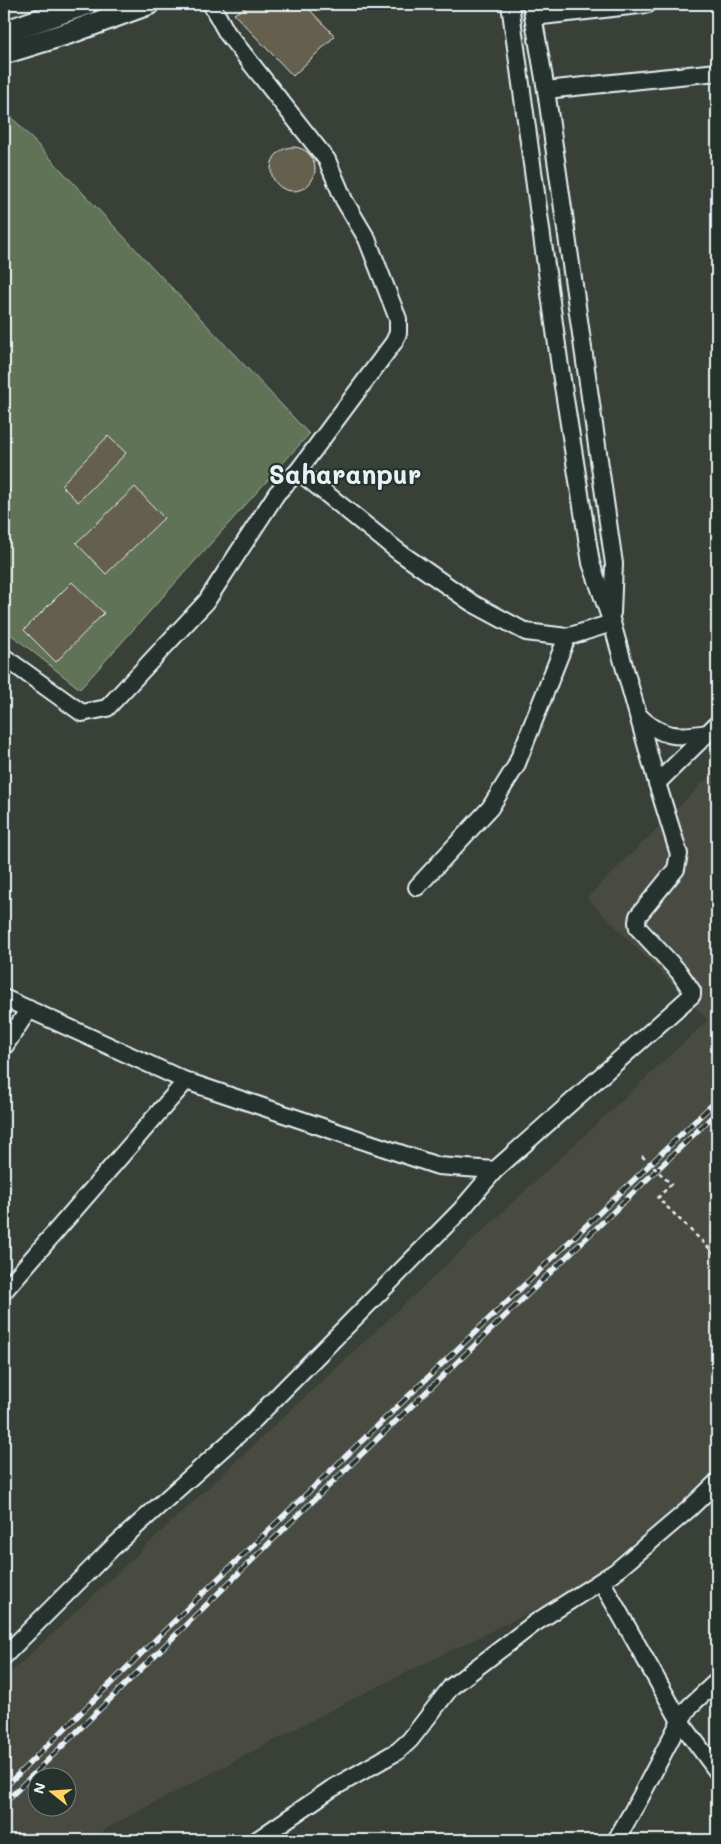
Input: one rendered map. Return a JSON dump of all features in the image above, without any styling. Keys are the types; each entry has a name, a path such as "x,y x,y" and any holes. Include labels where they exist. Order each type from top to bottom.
{"main road":[{"path":"4,53 72,32 148,4"},
{"path":"72,32 77,7"},
{"path":"4,32 77,7"}],"street":[{"path":"4,658 82,713 107,708 206,602 277,493 298,471 394,342 398,333 398,319 367,239 344,200 327,160 227,33 211,4"},
{"path":"4,1656 113,1547 251,1423 461,1210 495,1170 692,995 679,972 638,928 638,916 676,870 679,854 612,623 591,564 560,367 510,4"},
{"path":"612,623 614,564 546,90 532,10 648,4"},
{"path":"546,90 717,72"},
{"path":"298,471 399,552 472,603 526,632 567,637 612,623"},
{"path":"417,887 490,808 516,766 567,637"},
{"path":"638,715 651,728 670,735 687,736 713,728"},
{"path":"657,783 713,728"},
{"path":"4,998 186,1081 438,1166 495,1170"},
{"path":"4,1047 29,1009"},
{"path":"4,1291 186,1081"},
{"path":"257,1840 331,1789 398,1751 410,1740 451,1687 535,1623 602,1582 689,1509 717,1482"},
{"path":"602,1582 680,1721 717,1771"},
{"path":"616,1840 680,1721 690,1706 717,1681"}],"path":[{"path":"642,1156 671,1184 658,1198 717,1256"}],"shaded area":[{"path":"717,769 717,1468 677,1506 577,1589 352,1699 107,1828 93,1840 4,1840 4,1679 708,1020 587,898"}],"green space":[{"path":"4,109 309,434 80,689 4,629"}],"building":[{"path":"251,4 304,4 335,36 293,76 234,14"},
{"path":"293,147 305,151 311,157 315,169 311,181 305,187 293,191 281,187 275,181 271,169 275,157 281,151"},
{"path":"108,436 126,453 78,502 61,485"},
{"path":"135,487 164,518 106,574 76,543"},
{"path":"72,582 104,613 56,662 24,630"}],"railway":[{"path":"4,1788 196,1600 717,1100"},
{"path":"4,1803 289,1524 717,1112"}],"district":[{"name":"Saharanpur","path":"345,475"}]}
